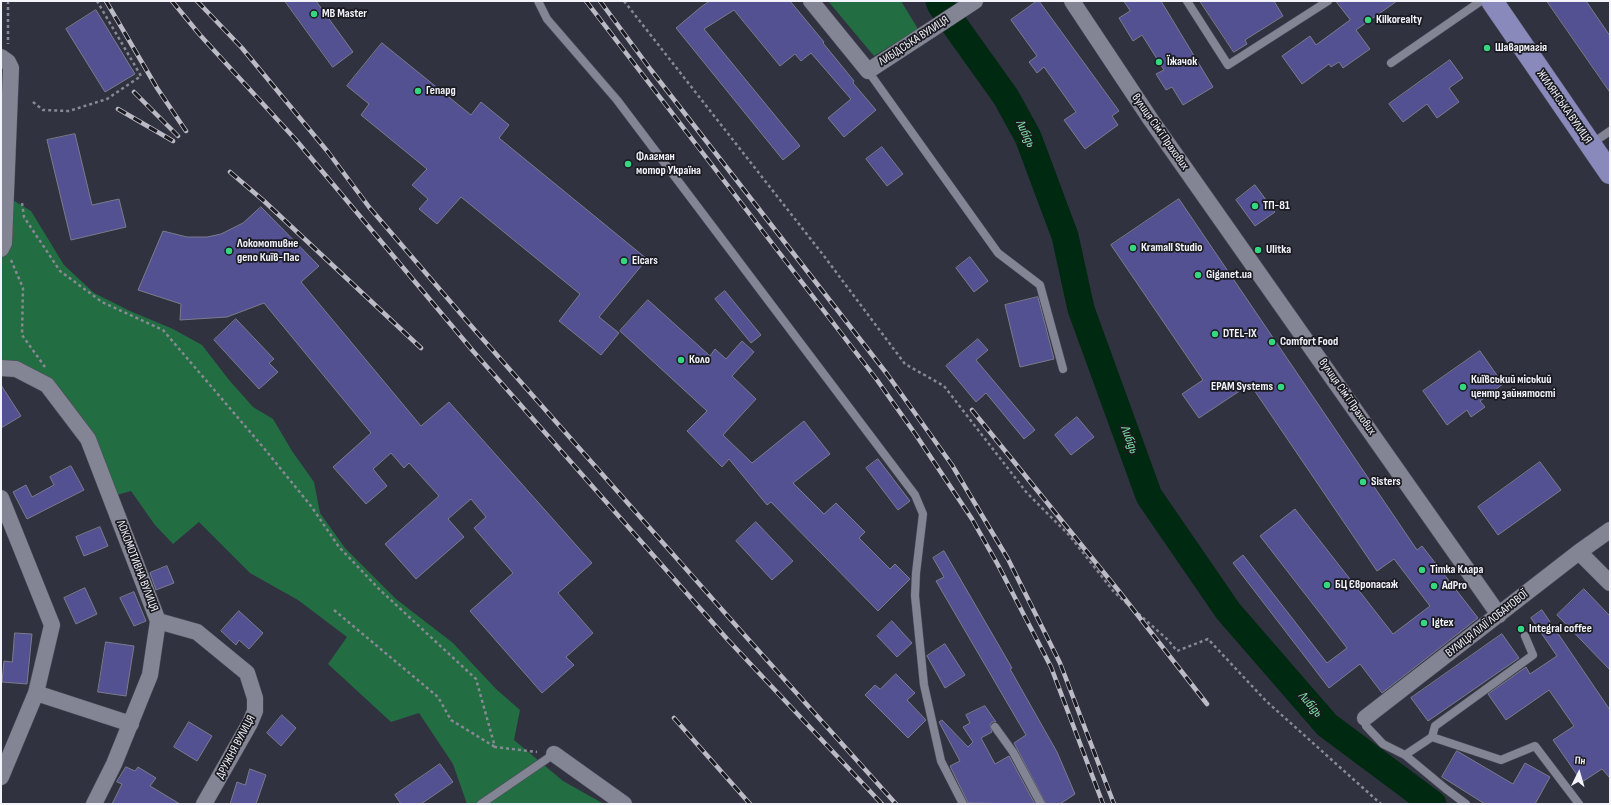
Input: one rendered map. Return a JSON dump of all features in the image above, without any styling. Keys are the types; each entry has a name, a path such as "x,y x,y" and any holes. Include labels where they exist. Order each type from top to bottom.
{"main road":[{"name":"ЖИЛЯНСЬКА ВУЛИЦЯ","path":"1492,1 1610,173"}],"street":[{"name":"ЛИБІДСЬКА ВУЛИЦЯ","path":"811,1 868,71 973,3"},
{"name":"вулиця Сімʼї Прахових","path":"1072,1 1151,120 1367,425 1499,615"},
{"path":"2,246 11,68 4,60"},
{"name":"ЛОКОМОТИВНА ВУЛИЦЯ","path":"1,368 16,369 47,385 88,439 158,621 150,676 114,764 94,804"},
{"path":"1,498 52,625 36,693 1,777"},
{"name":"ВУЛИЦЯ ЛІЛІЇ ЛОБАНОВОЇ","path":"1365,718 1579,552 1610,530"},
{"path":"1579,552 1610,584"},
{"name":"ДРУЖНЯ ВУЛИЦЯ","path":"158,621 197,632 247,673 255,698 255,711 250,723 204,804"},
{"path":"36,693 131,724"},
{"path":"554,754 624,804"}],"lane":[{"path":"538,1 547,19 617,100 916,495 923,514 915,596 924,685 941,761 963,804"},
{"path":"1187,1 1228,65 1328,1"},
{"path":"1390,63 1481,1"},
{"path":"868,71 998,253 1040,285 1063,369"},
{"path":"1590,144 1610,131"},
{"path":"1405,755 1432,737 1435,726 1533,655 1525,636"},
{"path":"1365,718 1366,726 1383,744 1405,755 1466,804"},
{"path":"995,727 1013,752 1041,804"},
{"path":"1432,737 1501,760 1535,746 1579,804"},
{"path":"481,804 554,754"}],"path":[{"path":"4,60 8,1"},
{"path":"33,102 43,110 69,111 107,98 142,76 97,1"},
{"path":"624,1 824,256 905,364 944,386 1027,493 1069,535 1114,592 1168,640 1178,651 1208,639 1266,701 1381,804"},
{"path":"22,202 24,217 60,271 102,302 163,330 268,452 311,506 338,547 380,590 476,679 495,747"},
{"path":"2,246 23,288 22,335 46,368"},
{"path":"334,610 438,697 450,720 495,747 554,754"}],"green space":[{"path":"828,1 901,1 918,29 874,56"},
{"path":"6,196 31,211 64,265 94,293 130,311 173,329 202,345 229,380 253,407 273,419 292,451 314,482 320,513 345,548 396,599 453,643 496,689 520,710 514,740 563,781 604,804 467,804 453,764 419,713 391,722 328,664 347,637 298,600 250,573 199,522 173,544 155,525 131,491 110,497 88,439 47,385 1,368 1,249"}],"building":[{"path":"285,1 316,1 353,52 333,67"},
{"path":"710,1 790,1 854,81 853,83 876,110 844,137 828,118 851,99 811,53 801,61 795,54 780,66 734,10 704,29 800,146 783,160 676,28"},
{"path":"1039,1 1119,111 1112,116 1118,125 1085,149 1064,120 1076,112 1044,67 1037,73 1029,62 1037,56 1011,20"},
{"path":"1124,1 1161,1 1213,87 1183,105 1172,87 1166,90 1156,74 1164,70 1142,35 1133,41 1119,18 1130,11"},
{"path":"1200,1 1274,1 1283,16 1245,40 1247,44 1234,52"},
{"path":"1336,1 1397,1 1356,30 1370,49 1343,68 1339,62 1331,67 1329,64 1302,84 1282,56 1310,36 1316,45 1350,20"},
{"path":"1547,1 1586,1 1610,36 1610,92"},
{"path":"96,10 135,74 105,92 66,29"},
{"path":"382,43 471,115 481,102 509,125 499,138 647,259 599,317 619,333 601,355 559,321 580,294 461,197 437,224 419,209 428,199 412,185 427,169 361,115 369,104 347,86"},
{"path":"1450,60 1463,78 1449,88 1459,102 1437,118 1427,104 1403,122 1389,104"},
{"path":"75,134 92,205 119,199 126,227 71,240 47,140"},
{"path":"882,147 903,174 887,186 866,159"},
{"name":"ТП-81","path":"1255,185 1275,212 1255,226 1236,200"},
{"path":"1179,199 1417,550 1422,546 1478,618 1382,693 1360,664 1329,688 1233,563 1243,555 1327,663 1347,648 1260,536 1295,509 1393,634 1430,606 1394,559 1377,571 1250,384 1199,418 1182,394 1203,380 1111,245"},
{"path":"261,207 319,266 301,282 421,426 449,402 592,563 558,593 593,633 566,657 574,665 542,693 470,611 513,573 474,528 486,517 471,499 448,519 464,537 416,579 385,544 439,496 409,463 404,468 391,453 373,469 387,486 366,504 333,467 371,433 264,303 227,317 180,320 181,304 138,290 163,231 187,237 207,237 221,234 243,223"},
{"path":"970,257 988,281 974,292 956,268"},
{"path":"725,291 761,335 751,343 715,299"},
{"path":"1038,297 1054,359 1020,367 1005,305"},
{"path":"648,300 710,356 715,349 726,359 742,341 754,352 732,376 756,399 723,435 752,463 804,421 830,454 793,483 824,514 836,503 865,532 859,538 890,569 895,564 910,579 878,611 771,502 767,505 729,459 722,467 687,431 707,411 620,331"},
{"path":"236,319 274,359 269,363 278,372 259,389 214,340"},
{"path":"978,339 988,350 976,360 1035,430 1024,439 986,393 976,402 946,366"},
{"name":"Київський міський центр зайнятості","path":"1480,351 1503,384 1480,401 1485,407 1471,417 1467,410 1447,425 1423,391"},
{"path":"1,385 21,416 1,428"},
{"path":"1077,417 1094,437 1071,455 1055,435"},
{"path":"878,459 910,501 898,510 866,468"},
{"path":"1540,462 1561,490 1498,535 1478,507"},
{"path":"71,466 84,490 27,519 13,492 26,485 32,497 54,485 50,477"},
{"path":"756,522 793,561 772,580 736,541"},
{"path":"100,527 108,546 84,556 76,537"},
{"path":"944,551 1012,668 1010,669 1057,752 1075,794 1060,804 1046,804 1014,743 1026,735 936,581 944,577 933,558"},
{"path":"167,566 174,583 156,590 150,573"},
{"path":"85,588 97,614 76,624 64,598"},
{"path":"1584,589 1610,616 1610,670 1557,615"},
{"path":"134,592 146,621 134,626 120,598"},
{"path":"1542,610 1610,710 1610,778 1602,769 1582,782 1553,740 1574,726 1549,690 1506,720 1488,694 1526,667 1530,674 1557,656 1531,618"},
{"path":"239,611 263,633 249,649 239,640 236,645 221,631"},
{"path":"892,621 912,643 897,657 877,636"},
{"path":"15,633 32,634 27,684 2,682 4,661 12,662"},
{"path":"1502,634 1519,658 1428,721 1411,698"},
{"path":"106,642 134,646 126,696 98,692"},
{"path":"945,644 965,675 945,688 927,656"},
{"path":"896,674 915,693 907,700 926,720 908,738 865,695 875,685 880,689"},
{"path":"985,706 996,722 992,722 990,725 992,732 981,738 995,764 1009,756 1035,804 968,803 950,766 960,761 939,722 942,720 968,747 973,742 963,727 970,723 966,715"},
{"path":"282,715 296,728 281,746 267,733"},
{"path":"189,722 212,736 197,761 174,747"},
{"path":"1457,751 1513,784 1525,763 1550,777 1535,804 1485,804 1442,777"},
{"path":"440,764 453,782 421,804 401,804 395,795"},
{"path":"126,767 135,771 138,767 156,778 150,786 180,804 112,804 122,784 117,782"},
{"path":"250,769 266,775 256,804 230,804 237,782 245,785"}],"waterway":[{"name":"Либідь","path":"939,1 941,6 1006,97 1028,137 1065,236 1081,309 1149,496 1228,611 1327,725 1433,804"}],"railway":[{"path":"106,1 157,88 186,131"},
{"path":"172,1 200,35 296,140 473,351 728,640 882,804"},
{"path":"197,1 242,48 328,152 369,207 473,328 896,804"},
{"path":"586,1 877,380 972,519 998,565 1051,667 1103,804"},
{"path":"600,1 651,70 887,374 952,465 1008,559 1060,663 1114,804"},
{"path":"134,92 178,136"},
{"path":"118,109 173,141"},
{"path":"230,172 264,201 421,348"},
{"path":"972,410 1118,590 1207,704"},
{"path":"674,718 750,804"}],"place":[{"name":"MB Master","path":"314,14"},
{"name":"Kilkorealty","path":"1368,20"},
{"name":"Шавармагія","path":"1487,48"},
{"name":"Їжачок","path":"1159,62"},
{"name":"Гепард","path":"418,91"},
{"name":"Флагман мотор Україна","path":"628,164"},
{"name":"ТП-81","path":"1255,206"},
{"name":"Kramall Studio","path":"1133,248"},
{"name":"Ulitka","path":"1258,250"},
{"name":"Локомотивне депо Київ-Пас","path":"229,251"},
{"name":"Elcars","path":"624,261"},
{"name":"Giganet.ua","path":"1198,275"},
{"name":"DTEL-IX","path":"1215,334"},
{"name":"Comfort Food","path":"1272,342"},
{"name":"Коло","path":"681,360"},
{"name":"EPAM Systems","path":"1281,387"},
{"name":"Київський міський центр зайнятості","path":"1463,387"},
{"name":"Sisters","path":"1363,482"},
{"name":"Тітка Клара","path":"1422,570"},
{"name":"БЦ Європасаж","path":"1327,585"},
{"name":"AdPro","path":"1434,586"},
{"name":"Igtex","path":"1424,623"},
{"name":"Integral coffee","path":"1521,629"}]}
